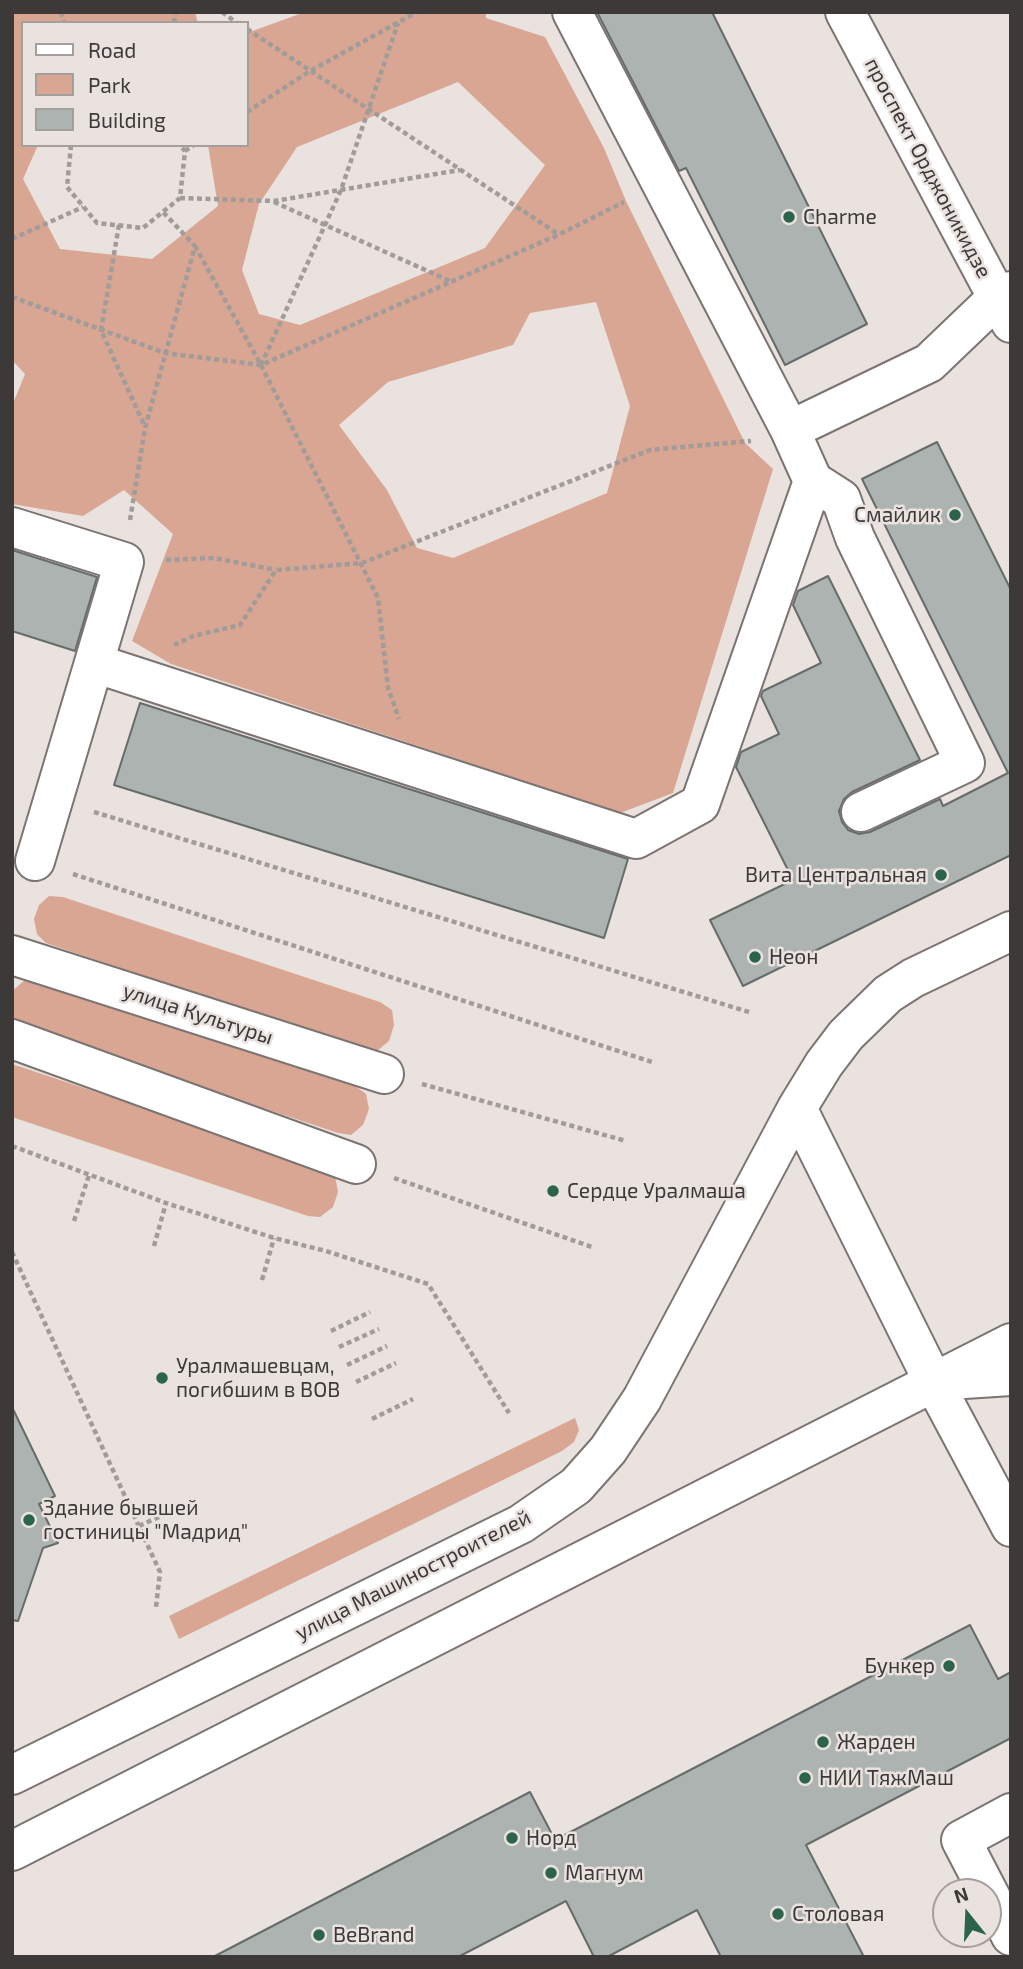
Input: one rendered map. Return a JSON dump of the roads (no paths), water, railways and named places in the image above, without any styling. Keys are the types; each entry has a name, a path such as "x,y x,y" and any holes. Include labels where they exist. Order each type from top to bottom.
{"main road":[{"path":"572,12 814,481 841,499 855,538 965,763 861,812"},
{"name":"проспект Орджоникидзе","path":"845,12 1006,304"},
{"path":"790,430 929,363 1006,304"},
{"path":"107,667 636,839 700,804 814,481"},
{"path":"12,527 124,562 107,667 54,799 35,861"},
{"name":"улица Машиностроителей","path":"12,1775 521,1524 576,1486 608,1450 642,1399 797,1108 824,1064 846,1035 888,994 913,978 1011,931"},
{"name":"улица Культуры","path":"12,955 384,1073"},
{"path":"12,1039 356,1164"},
{"path":"797,1108 933,1381 1011,1527"},
{"path":"12,1851 1011,1343"},
{"path":"933,1381 1011,1376"},
{"path":"1011,1813 961,1840 1011,1936"}],"place":[{"name":"Charme","path":"789,217"},
{"name":"Смайлик","path":"955,515"},
{"name":"Вита Центральная","path":"941,875"},
{"name":"Неон","path":"755,957"},
{"name":"Сердце Уралмаша","path":"553,1191"},
{"name":"Уралмашевцам, погибшим в ВОВ","path":"162,1378"},
{"name":"Здание бывшей гостиницы \"Мадрид\"","path":"29,1520"},
{"name":"Бункер","path":"949,1666"},
{"name":"Жарден","path":"823,1742"},
{"name":"НИИ ТяжМаш","path":"805,1778"},
{"name":"Норд","path":"512,1838"},
{"name":"Магнум","path":"551,1873"},
{"name":"Столовая","path":"778,1914"},
{"name":"BeBrand","path":"319,1935"}]}
